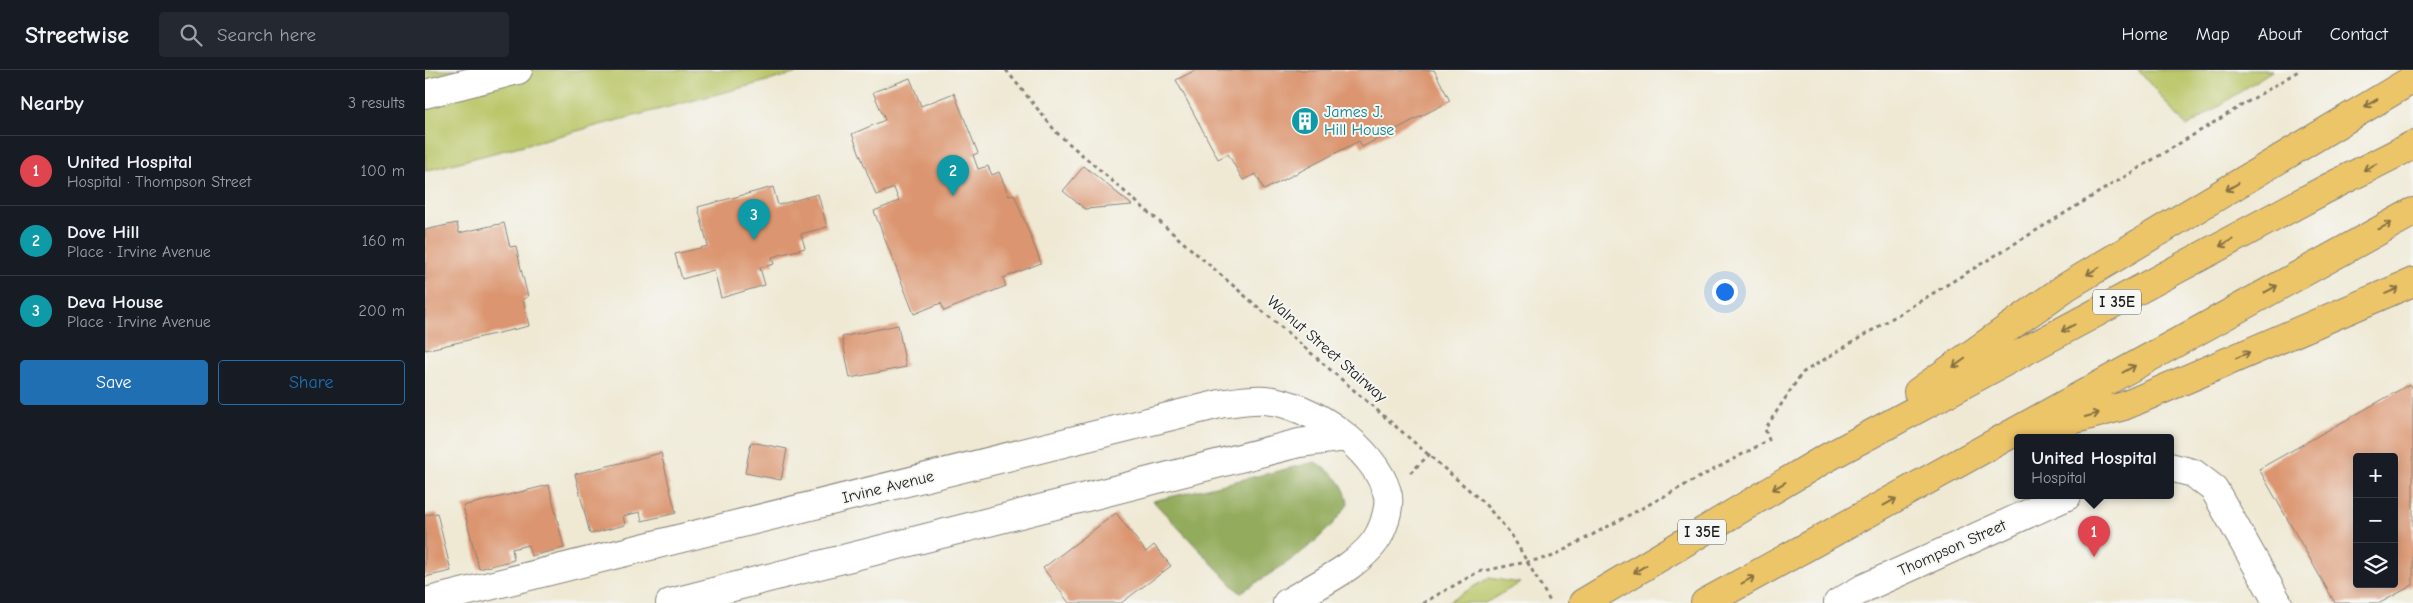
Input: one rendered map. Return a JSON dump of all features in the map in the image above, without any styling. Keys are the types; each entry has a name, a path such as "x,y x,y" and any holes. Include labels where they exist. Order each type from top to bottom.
{"highway":[{"path":"1821,461 2066,287 2413,79"},
{"name":"I 35E","path":"1583,603 1821,461 2317,194 2413,145"},
{"path":"2015,434 2357,240 2413,212"},
{"path":"2019,434 2124,406 2413,282"},
{"path":"1705,603 2014,434"}],"street":[{"path":"425,94 518,70"},
{"name":"Irvine Avenue","path":"425,602 1220,404 1265,400 1290,406 1320,420 1346,437 1368,456 1380,474 1388,494 1380,534 1368,550 1351,564 1287,603"},
{"path":"669,603 1299,443 1346,437"},
{"path":"2174,468 2193,473 2214,489 2278,603"},
{"name":"Thompson Street","path":"1838,603 1864,588 2060,499"}],"path":[{"name":"Walnut Street Stairway","path":"1006,70 1057,134 1430,454 1483,502 1511,534 1551,603"},
{"path":"1423,603 1478,572 1527,560 1551,557 1769,440 1765,428 1801,373 2300,70"}],"green space":[{"path":"425,70 809,70 425,171"},
{"path":"2138,70 2273,70 2187,127"},
{"path":"1315,462 1327,470 1341,484 1348,504 1337,519 1313,543 1285,564 1240,593 1153,501"},
{"path":"1489,578 1520,583 1485,603 1446,603"}],"building":[{"name":"James J. Hill House","path":"1196,70 1434,70 1450,101 1362,147 1359,141 1264,190 1256,174 1243,180 1228,154 1218,159 1176,80"},
{"path":"910,78 921,106 954,93 978,153 973,155 978,169 988,166 992,175 999,172 1009,196 1014,194 1041,263 1003,278 1006,286 944,311 941,303 914,314 874,211 899,201 894,188 876,195 852,134 885,120 873,92"},
{"path":"1084,166 1132,205 1085,209 1063,191"},
{"path":"773,187 778,205 818,194 827,227 801,234 805,248 772,257 774,264 760,268 765,285 721,298 714,270 682,279 675,254 708,246 698,207"},
{"path":"457,223 459,233 504,223 510,247 516,246 528,297 523,299 529,326 425,350 425,230"},
{"path":"898,325 906,367 850,378 842,337"},
{"path":"2410,384 2413,389 2413,585 2380,603 2335,603 2259,469"},
{"path":"751,442 787,449 781,480 745,473"},
{"path":"661,453 676,513 642,521 640,512 623,516 625,525 590,534 575,474"},
{"path":"549,485 564,548 531,556 528,545 512,549 514,560 479,569 463,506"},
{"path":"437,513 451,571 425,577 425,515"},
{"path":"1116,513 1146,552 1154,545 1171,566 1121,603 1069,603 1043,568"}],"place":[{"name":"James J. Hill House","path":"1305,121"},
{"name":"Dove Hill","path":"953,196"},
{"name":"Deva House","path":"754,240"},
{"name":"United Hospital","path":"2094,557"}]}
